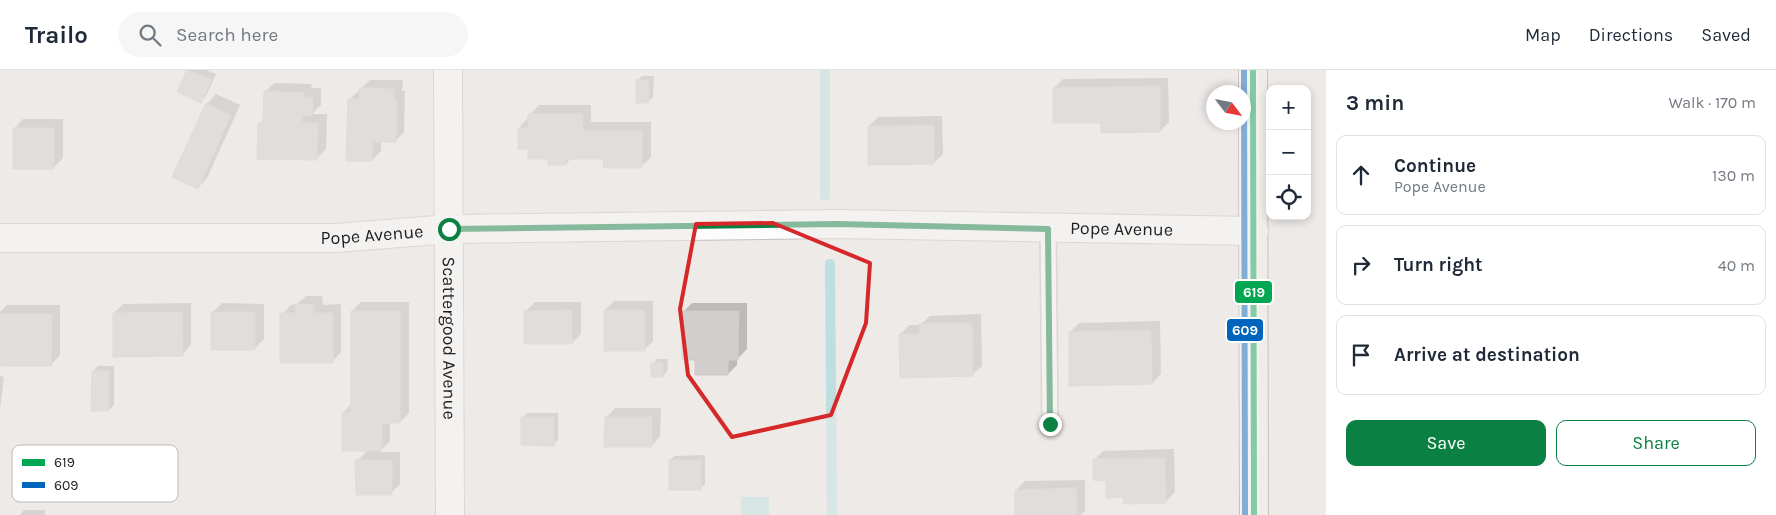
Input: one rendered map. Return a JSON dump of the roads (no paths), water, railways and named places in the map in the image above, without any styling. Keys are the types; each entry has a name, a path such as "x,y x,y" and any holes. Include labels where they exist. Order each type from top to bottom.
{"main road":[{"path":"1253,70 1254,515"}],"street":[{"name":"Scattergood Avenue","path":"448,70 450,515"},
{"name":"Pope Avenue","path":"0,238 337,238 449,229 838,224 1254,231"}],"lane":[{"path":"1048,229 1050,424"}],"water":[{"path":"741,497 769,497 769,515 741,515"}],"waterway":[{"path":"825,70 825,196"},
{"path":"830,264 832,515"}]}
